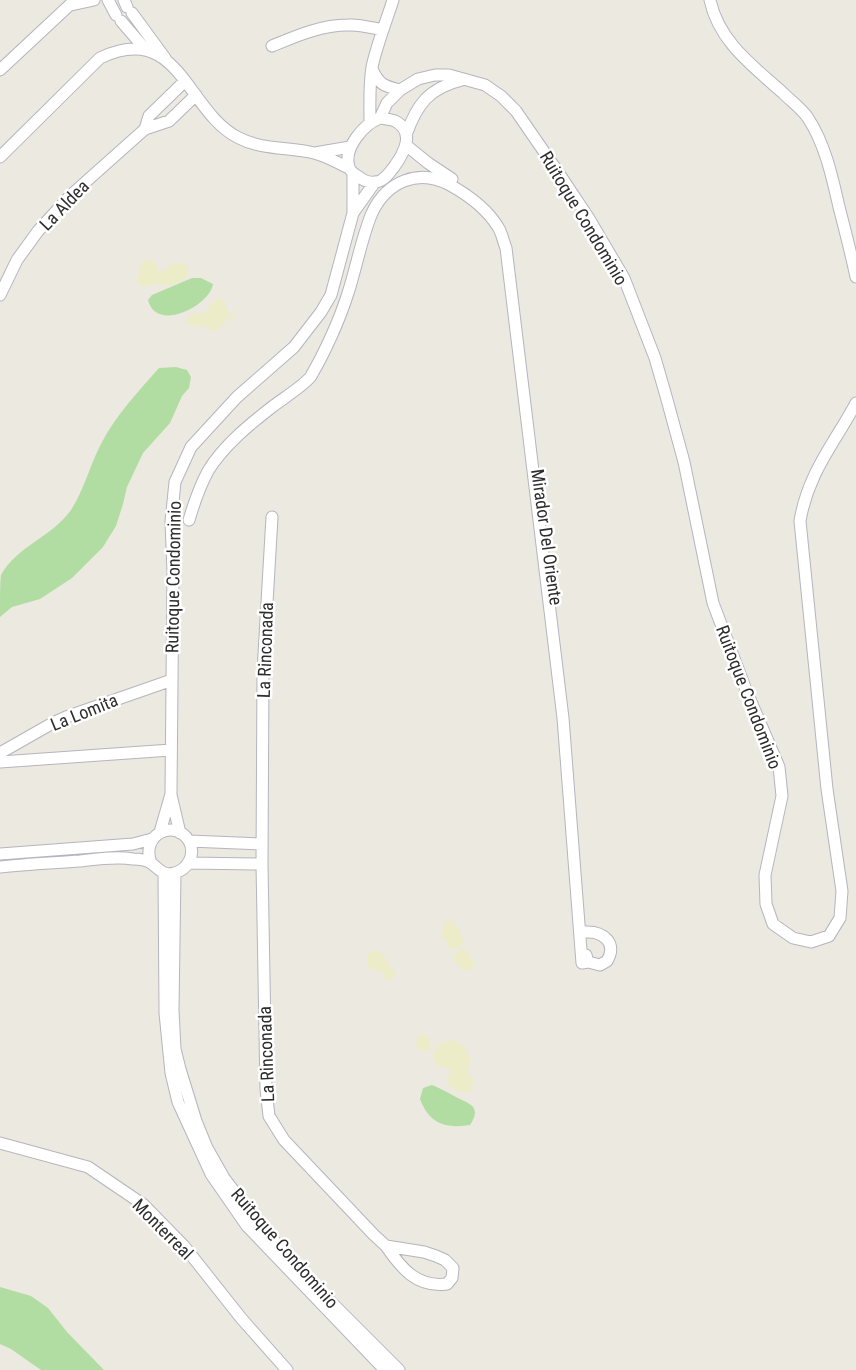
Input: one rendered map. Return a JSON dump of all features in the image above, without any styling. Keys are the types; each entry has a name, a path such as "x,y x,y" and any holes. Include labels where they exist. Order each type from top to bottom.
{"street":[{"path":"0,70 73,3 94,0"},
{"path":"108,0 118,18 146,50"},
{"path":"393,0 372,69 370,105 375,120 394,121 401,126 407,140 443,174"},
{"path":"710,0 713,14 724,35 750,64 807,116 819,138 830,168 856,277"},
{"path":"128,7 166,59 186,80 223,128 240,139 264,146 315,153 351,170 364,181 376,182"},
{"path":"272,46 301,34 325,27 349,24 383,30"},
{"path":"0,157 100,58 116,50 134,48 146,50 166,59"},
{"path":"372,69 377,80 389,88 400,90"},
{"name":"Ruitoque Condominio","path":"180,833 170,794 173,571 171,522 175,482 191,447 237,397 294,347 321,312 331,295 353,213 351,170 348,159 350,147 362,131 375,120 387,103 400,90 418,79 435,75 449,75 485,85 501,96 516,112 588,217 624,278 655,358 674,424 688,480 713,604 746,690 779,767 782,796 765,875 766,904 774,924 793,938 811,942 829,936 840,918 842,891 827,789 800,521 803,502 811,479 856,403"},
{"name":"La Aldea","path":"145,129 149,116 186,80"},
{"name":"Ruitoque Condominio","path":"353,213 376,182 383,180 389,174 407,140 416,110 425,99 436,89 463,80"},
{"name":"La Aldea","path":"0,295 18,260 38,231 71,195 145,129 169,121 196,95"},
{"path":"315,153 350,147"},
{"name":"Ruitoque Condominio","path":"389,174 422,170 443,174"},
{"name":"Mirador Del Oriente","path":"443,174 471,190 494,209 506,228 510,248 572,723 585,947 588,962"},
{"path":"189,520 197,495 209,469 228,446 271,408 310,378 345,301 372,213 384,196 398,184 410,178 428,177 441,180 456,188 480,205 499,227 506,248 564,718 582,963 588,962 600,965 607,961 610,956 611,945 607,938 599,934 585,932"},
{"name":"La Rinconada","path":"272,517 263,671 262,844 266,1089 269,1116 284,1140 386,1246 401,1267 412,1275 436,1285 447,1284 452,1278 453,1268 445,1260 424,1252 386,1246"},
{"name":"La Lomita","path":"0,753 50,724 66,717 172,680"},
{"name":"La Lomita","path":"0,762 171,750"},
{"name":"Ruitoque Condominio","path":"151,863 148,851 156,836 170,794"},
{"path":"0,854 132,844 173,830 189,841 192,852 189,863 185,868 170,873 159,871 151,863 128,858 0,867"},
{"path":"189,841 262,844"},
{"path":"189,863 262,864"},
{"name":"Ruitoque Condominio","path":"170,873 165,1013 171,1073 178,1102 211,1174 248,1226 385,1370"},
{"name":"Ruitoque Condominio","path":"170,873 175,1049 196,1121 207,1148 224,1178 256,1220 305,1276 399,1370"},
{"name":"Monterreal","path":"0,1143 88,1168 144,1205 184,1246 241,1318 287,1370"}],"green space":[{"path":"192,278 201,278 213,284 210,292 203,300 182,313 161,315 153,310 148,300 152,295"},
{"path":"176,367 187,370 191,377 189,388 182,396 170,423 143,453 127,487 116,526 103,547 72,578 40,599 12,607 0,617 1,575 8,565 16,556 54,527 71,510 107,434 135,395 159,368"},
{"path":"432,1085 472,1106 475,1113 470,1125 446,1125 433,1119 428,1114 420,1099 423,1088"},
{"path":"0,1287 31,1296 48,1308 67,1332 104,1370 41,1370 11,1349 0,1344"}],"sand":[{"path":"142,261 155,261 158,270 161,271 173,263 179,262 188,267 187,276 169,286 158,283 148,287 143,286 137,280"},
{"path":"218,298 224,301 228,313 234,315 235,319 232,320 229,316 217,331 202,325 196,327 186,323 189,316 206,312 210,305"},
{"path":"451,920 463,938 462,944 455,949 448,947 447,941 441,939 442,929 446,921"},
{"path":"463,949 467,950 475,963 469,971 462,970 459,964 454,962 454,955"},
{"path":"371,951 379,951 396,973 392,979 384,979 384,973 367,967 367,955"},
{"path":"419,1035 428,1036 431,1047 426,1052 416,1047"},
{"path":"450,1040 464,1047 469,1055 470,1060 467,1071 474,1081 471,1091 461,1092 452,1088 447,1083 450,1069 438,1066 434,1061 434,1052 438,1044"}]}
